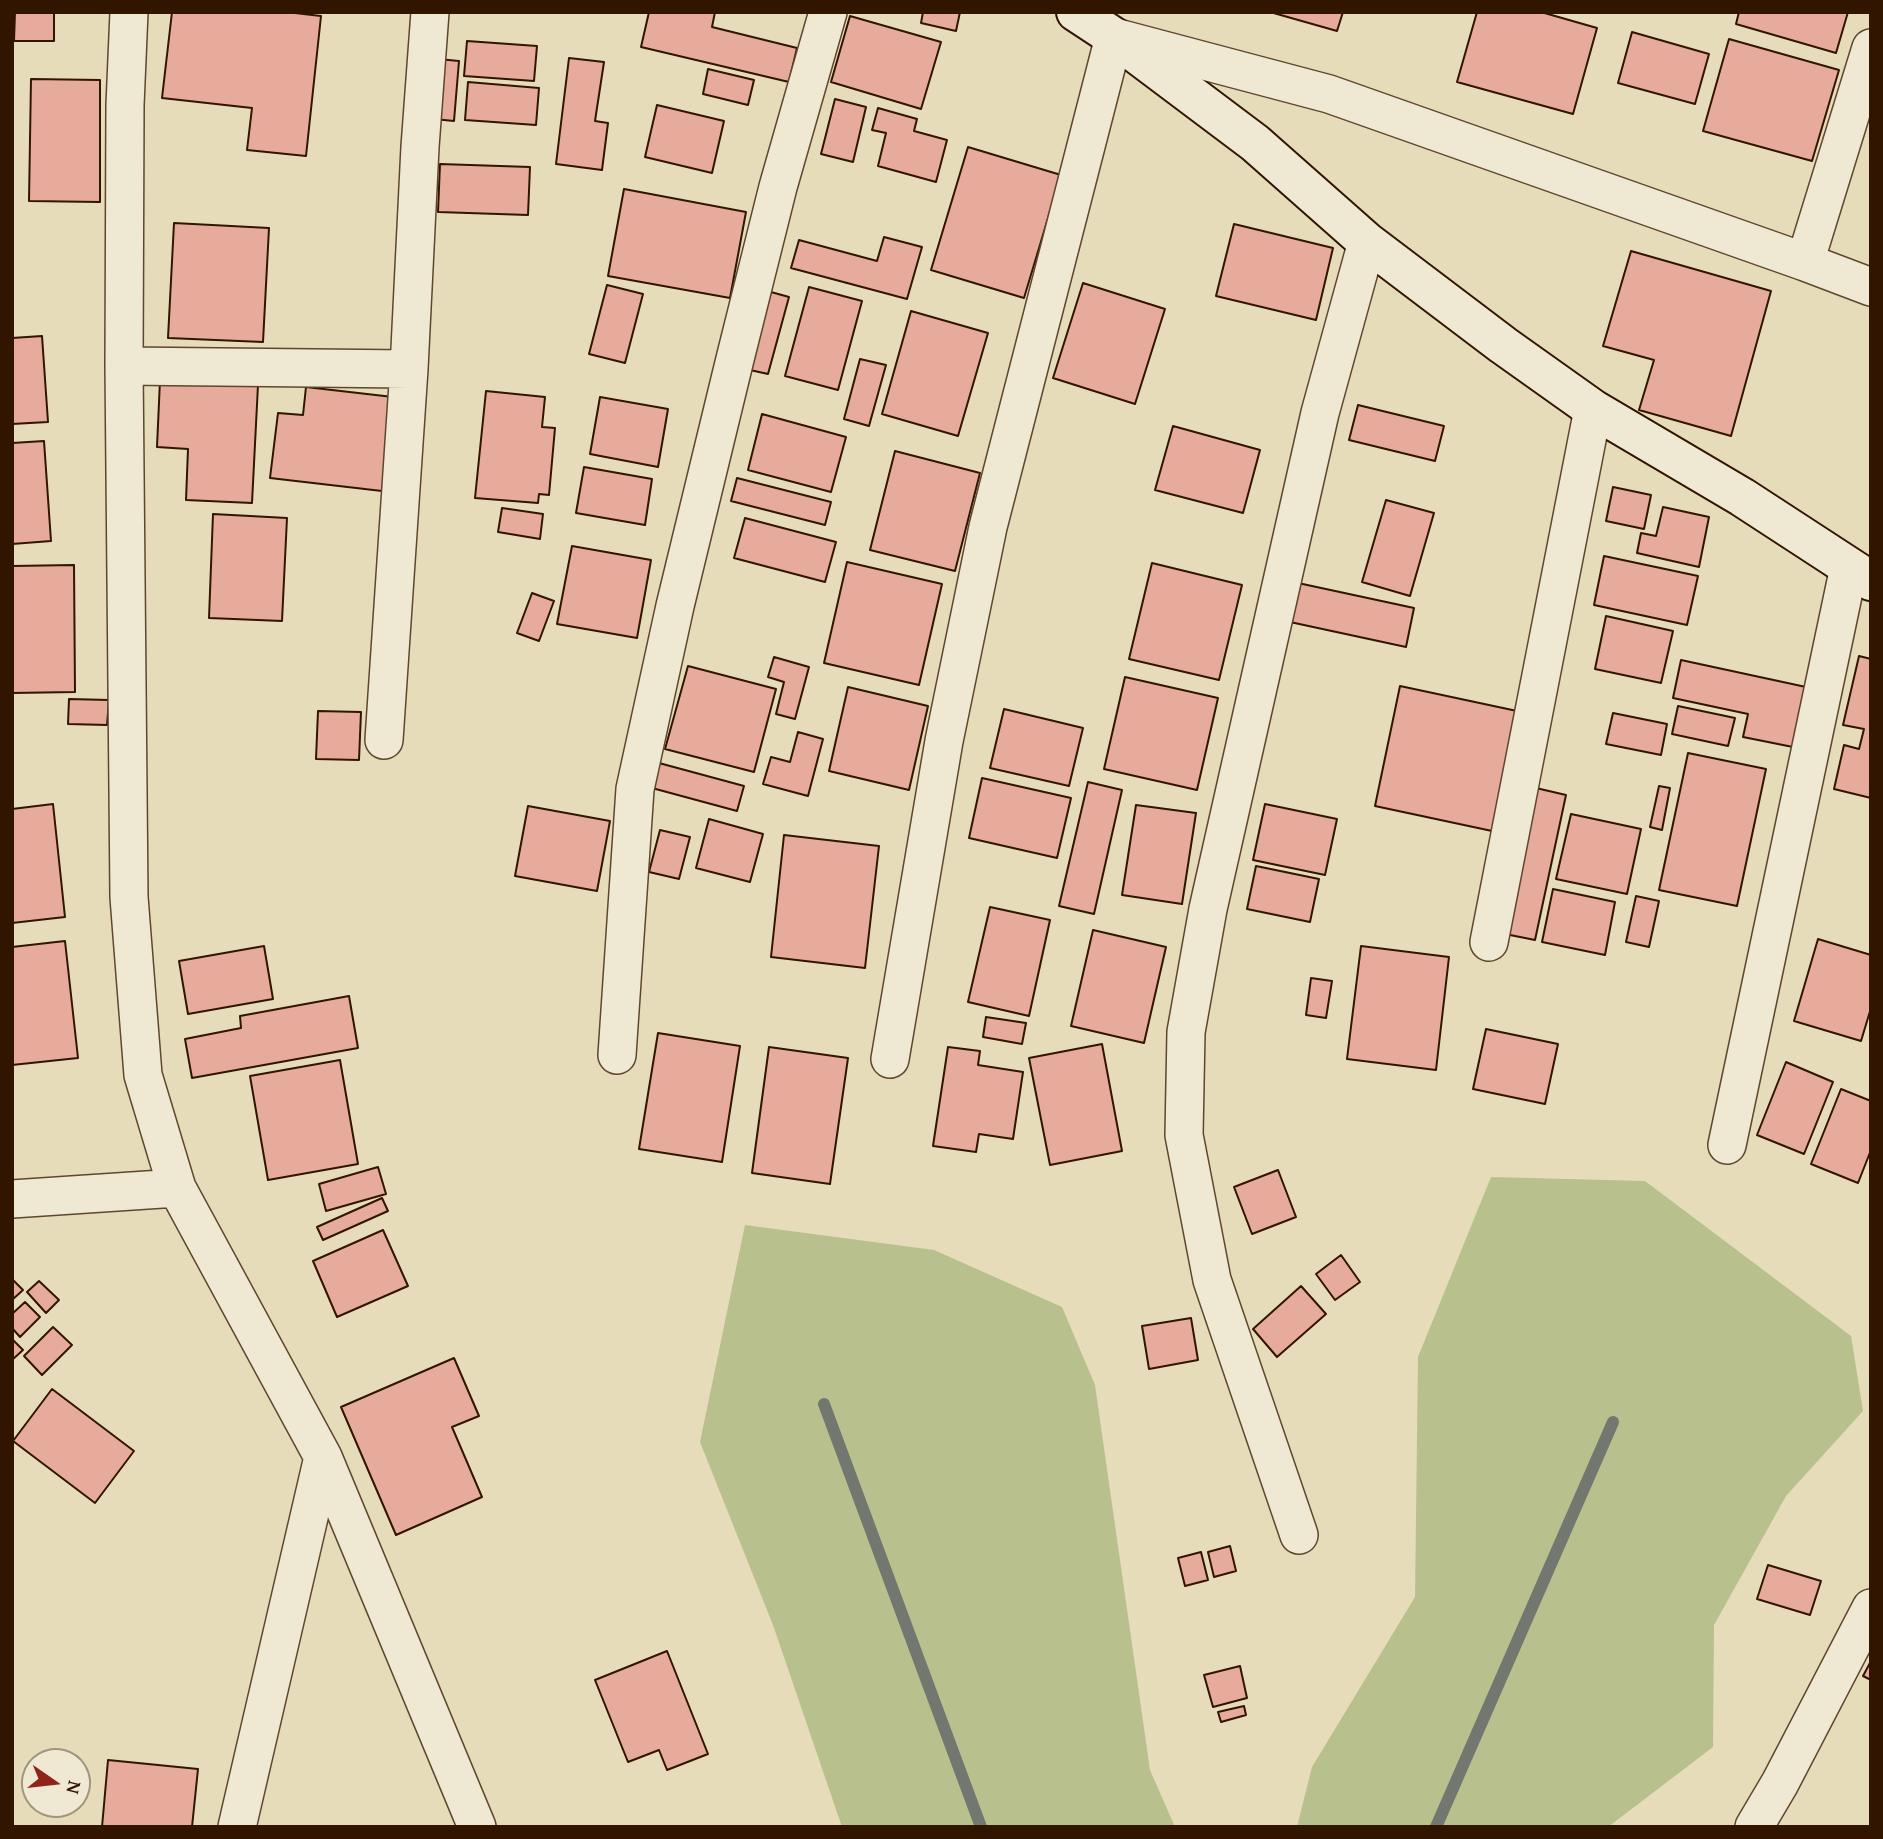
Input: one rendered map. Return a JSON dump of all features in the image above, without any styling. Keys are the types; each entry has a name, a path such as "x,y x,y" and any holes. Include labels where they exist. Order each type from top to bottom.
{"street":[{"path":"129,12 125,105 124,366 129,897 143,1075 177,1188 323,1457 477,1827"},
{"path":"384,740 410,369 420,147 430,12"},
{"path":"617,1055 635,789 675,606 735,359 778,187 828,12"},
{"path":"1076,12 1114,37 1255,143 1367,242 1503,345 1593,409 1742,497 1860,574 1727,1145"},
{"path":"1114,37 1329,94 1871,287"},
{"path":"890,1059 944,741 988,527 1114,37"},
{"path":"1805,262 1871,48"},
{"path":"1299,1535 1212,1280 1184,1135 1186,1032 1208,909 1317,426 1367,242"},
{"path":"124,366 410,369"},
{"path":"1489,942 1593,409"},
{"path":"12,1199 177,1188"},
{"path":"237,1827 323,1457"},
{"path":"1754,1827 1780,1783 1871,1608"}],"green space":[{"path":"1491,1177 1645,1181 1851,1336 1863,1411 1786,1496 1714,1625 1713,1747 1608,1827 1297,1827 1312,1767 1415,1597 1418,1357"},
{"path":"745,1225 934,1250 1062,1307 1095,1385 1150,1770 1175,1827 842,1827 773,1625 700,1442"}],"building":[{"path":"15,12 54,12 54,41 14,41"},
{"path":"172,12 286,12 321,16 306,156 247,150 252,108 162,98"},
{"path":"649,12 715,12 712,27 797,48 789,82 641,47"},
{"path":"923,12 960,12 956,31 921,23"},
{"path":"1270,12 1343,12 1337,31"},
{"path":"1477,12 1541,12 1597,28 1573,114 1457,82"},
{"path":"1739,12 1848,12 1836,53 1736,24"},
{"path":"850,16 941,42 921,109 831,82"},
{"path":"1632,32 1709,54 1695,104 1618,83"},
{"path":"1729,39 1839,70 1812,161 1703,131"},
{"path":"467,41 537,46 534,81 464,76"},
{"path":"569,58 604,62 595,121 608,123 602,170 556,164"},
{"path":"438,59 459,61 454,121 434,119"},
{"path":"708,69 754,80 748,105 703,94"},
{"path":"31,79 100,80 100,202 29,201"},
{"path":"468,82 539,88 536,125 465,120"},
{"path":"835,99 866,107 853,162 821,154"},
{"path":"657,105 724,121 712,173 645,157"},
{"path":"878,108 917,119 914,131 947,140 936,182 878,166 886,133 872,130"},
{"path":"968,147 1061,175 1024,298 931,270"},
{"path":"440,164 530,167 528,215 438,212"},
{"path":"624,189 746,212 730,298 608,276"},
{"path":"174,223 269,228 263,342 168,338"},
{"path":"1234,224 1333,248 1316,320 1216,296"},
{"path":"884,237 922,247 907,299 791,268 799,240 877,261"},
{"path":"1631,251 1771,291 1731,436 1639,410 1654,360 1603,346"},
{"path":"1083,283 1165,309 1135,404 1053,378"},
{"path":"607,285 643,294 625,363 589,354"},
{"path":"809,287 862,301 838,390 785,376"},
{"path":"771,292 789,297 768,374 750,370"},
{"path":"911,311 988,333 958,436 882,414"},
{"path":"42,336 48,422 12,424 12,338"},
{"path":"860,359 886,365 869,426 844,419"},
{"path":"160,380 258,385 252,503 186,500 188,449 157,447"},
{"path":"306,387 393,397 382,491 270,478 278,413 303,415"},
{"path":"486,391 545,397 542,427 555,428 549,495 539,494 538,503 475,498"},
{"path":"600,397 668,409 658,467 590,454"},
{"path":"1358,405 1444,426 1435,461 1349,440"},
{"path":"762,414 846,437 831,492 748,470"},
{"path":"1173,426 1260,450 1243,513 1155,490"},
{"path":"44,441 51,541 12,544 12,443"},
{"path":"895,451 980,473 955,571 870,550"},
{"path":"584,467 652,479 645,525 576,513"},
{"path":"737,478 831,502 825,525 731,501"},
{"path":"1613,487 1651,495 1644,529 1606,521"},
{"path":"1386,500 1434,513 1410,596 1362,582"},
{"path":"1663,507 1709,517 1699,567 1637,553 1641,533 1656,536"},
{"path":"502,508 543,514 540,539 498,532"},
{"path":"213,514 287,518 282,621 209,618"},
{"path":"745,518 836,542 825,582 734,558"},
{"path":"572,546 651,560 637,638 557,624"},
{"path":"1604,556 1698,576 1687,625 1594,605"},
{"path":"847,562 942,584 919,685 824,663"},
{"path":"1152,563 1242,585 1219,680 1129,659"},
{"path":"74,565 75,692 12,693 12,566"},
{"path":"1298,583 1414,608 1406,647 1290,622"},
{"path":"532,593 554,601 539,641 517,633"},
{"path":"1606,616 1673,631 1661,683 1595,669"},
{"path":"1859,656 1871,659 1871,798 1834,789 1844,745 1859,749 1864,729 1843,725"},
{"path":"774,657 809,667 795,719 776,714 784,682 768,677"},
{"path":"1681,660 1806,687 1793,747 1743,737 1748,714 1673,698"},
{"path":"688,666 776,689 754,772 665,749"},
{"path":"1125,677 1218,698 1197,790 1104,769"},
{"path":"1400,686 1517,711 1492,831 1375,806"},
{"path":"848,687 928,706 909,790 829,771"},
{"path":"69,699 109,700 107,725 68,724"},
{"path":"1678,706 1735,718 1728,746 1672,734"},
{"path":"1004,709 1083,728 1069,786 990,768"},
{"path":"318,711 361,712 359,760 316,759"},
{"path":"1613,713 1667,724 1661,755 1606,744"},
{"path":"798,732 823,739 808,796 763,784 771,757 790,762"},
{"path":"1688,753 1766,769 1737,906 1659,890"},
{"path":"659,763 744,786 737,811 652,788"},
{"path":"982,778 1071,798 1057,858 969,838"},
{"path":"1088,782 1122,790 1094,914 1059,906"},
{"path":"1659,786 1670,788 1662,830 1650,827"},
{"path":"1536,788 1566,795 1535,940 1505,934"},
{"path":"53,804 65,917 12,923 12,809"},
{"path":"1265,804 1337,819 1325,875 1253,860"},
{"path":"1136,805 1196,813 1182,904 1122,895"},
{"path":"528,806 610,821 597,891 515,876"},
{"path":"1571,814 1641,829 1627,894 1556,879"},
{"path":"709,819 763,834 750,882 696,868"},
{"path":"660,830 690,837 679,879 649,872"},
{"path":"784,835 879,846 865,968 771,957"},
{"path":"1256,866 1319,879 1310,922 1247,909"},
{"path":"1553,889 1615,902 1605,955 1542,942"},
{"path":"1636,896 1659,901 1649,947 1626,942"},
{"path":"990,907 1050,920 1029,1016 968,1002"},
{"path":"1093,930 1166,947 1144,1043 1071,1026"},
{"path":"1818,939 1871,955 1871,1008 1861,1041 1794,1021"},
{"path":"65,941 78,1058 12,1065 12,947"},
{"path":"264,946 273,999 188,1014 179,961"},
{"path":"1361,946 1449,957 1436,1070 1347,1059"},
{"path":"1311,978 1332,981 1326,1018 1306,1015"},
{"path":"349,996 358,1048 192,1078 185,1039 241,1028 240,1016"},
{"path":"986,1017 1026,1023 1022,1044 983,1037"},
{"path":"1486,1029 1558,1044 1545,1104 1473,1089"},
{"path":"658,1033 740,1046 722,1162 639,1149"},
{"path":"1102,1044 1122,1151 1050,1165 1029,1058"},
{"path":"769,1047 848,1058 830,1184 752,1173"},
{"path":"948,1047 980,1051 978,1065 1023,1072 1013,1139 979,1134 976,1152 933,1146"},
{"path":"340,1060 358,1164 268,1180 250,1076"},
{"path":"1786,1062 1833,1082 1804,1154 1757,1135"},
{"path":"1841,1089 1871,1101 1871,1150 1858,1183 1811,1164"},
{"path":"378,1167 386,1194 326,1211 319,1184"},
{"path":"1278,1170 1296,1217 1252,1234 1234,1187"},
{"path":"382,1198 388,1211 323,1240 317,1227"},
{"path":"383,1230 408,1286 337,1317 313,1261"},
{"path":"1341,1255 1360,1282 1335,1300 1316,1274"},
{"path":"12,1279 23,1290 12,1300"},
{"path":"39,1281 59,1300 46,1313 27,1292"},
{"path":"1301,1286 1326,1314 1277,1357 1253,1329"},
{"path":"25,1302 40,1317 20,1337 12,1328 12,1314"},
{"path":"1191,1318 1198,1360 1149,1369 1142,1326"},
{"path":"53,1327 72,1345 42,1375 24,1356"},
{"path":"12,1339 23,1350 12,1360"},
{"path":"454,1358 479,1416 452,1427 482,1497 396,1535 341,1407"},
{"path":"52,1389 134,1451 95,1503 13,1441"},
{"path":"1230,1546 1236,1571 1214,1577 1208,1552"},
{"path":"1201,1552 1208,1580 1185,1586 1178,1558"},
{"path":"1768,1565 1821,1581 1810,1615 1757,1599"},
{"path":"667,1651 708,1754 667,1770 659,1750 628,1762 595,1680"},
{"path":"1871,1661 1871,1680 1863,1676"},
{"path":"1240,1666 1247,1698 1213,1707 1204,1675"},
{"path":"1244,1706 1246,1715 1221,1722 1218,1712"},
{"path":"108,1760 198,1769 192,1827 102,1827"}],"waterway":[{"path":"824,1404 981,1827"},
{"path":"1436,1827 1613,1422"}]}
